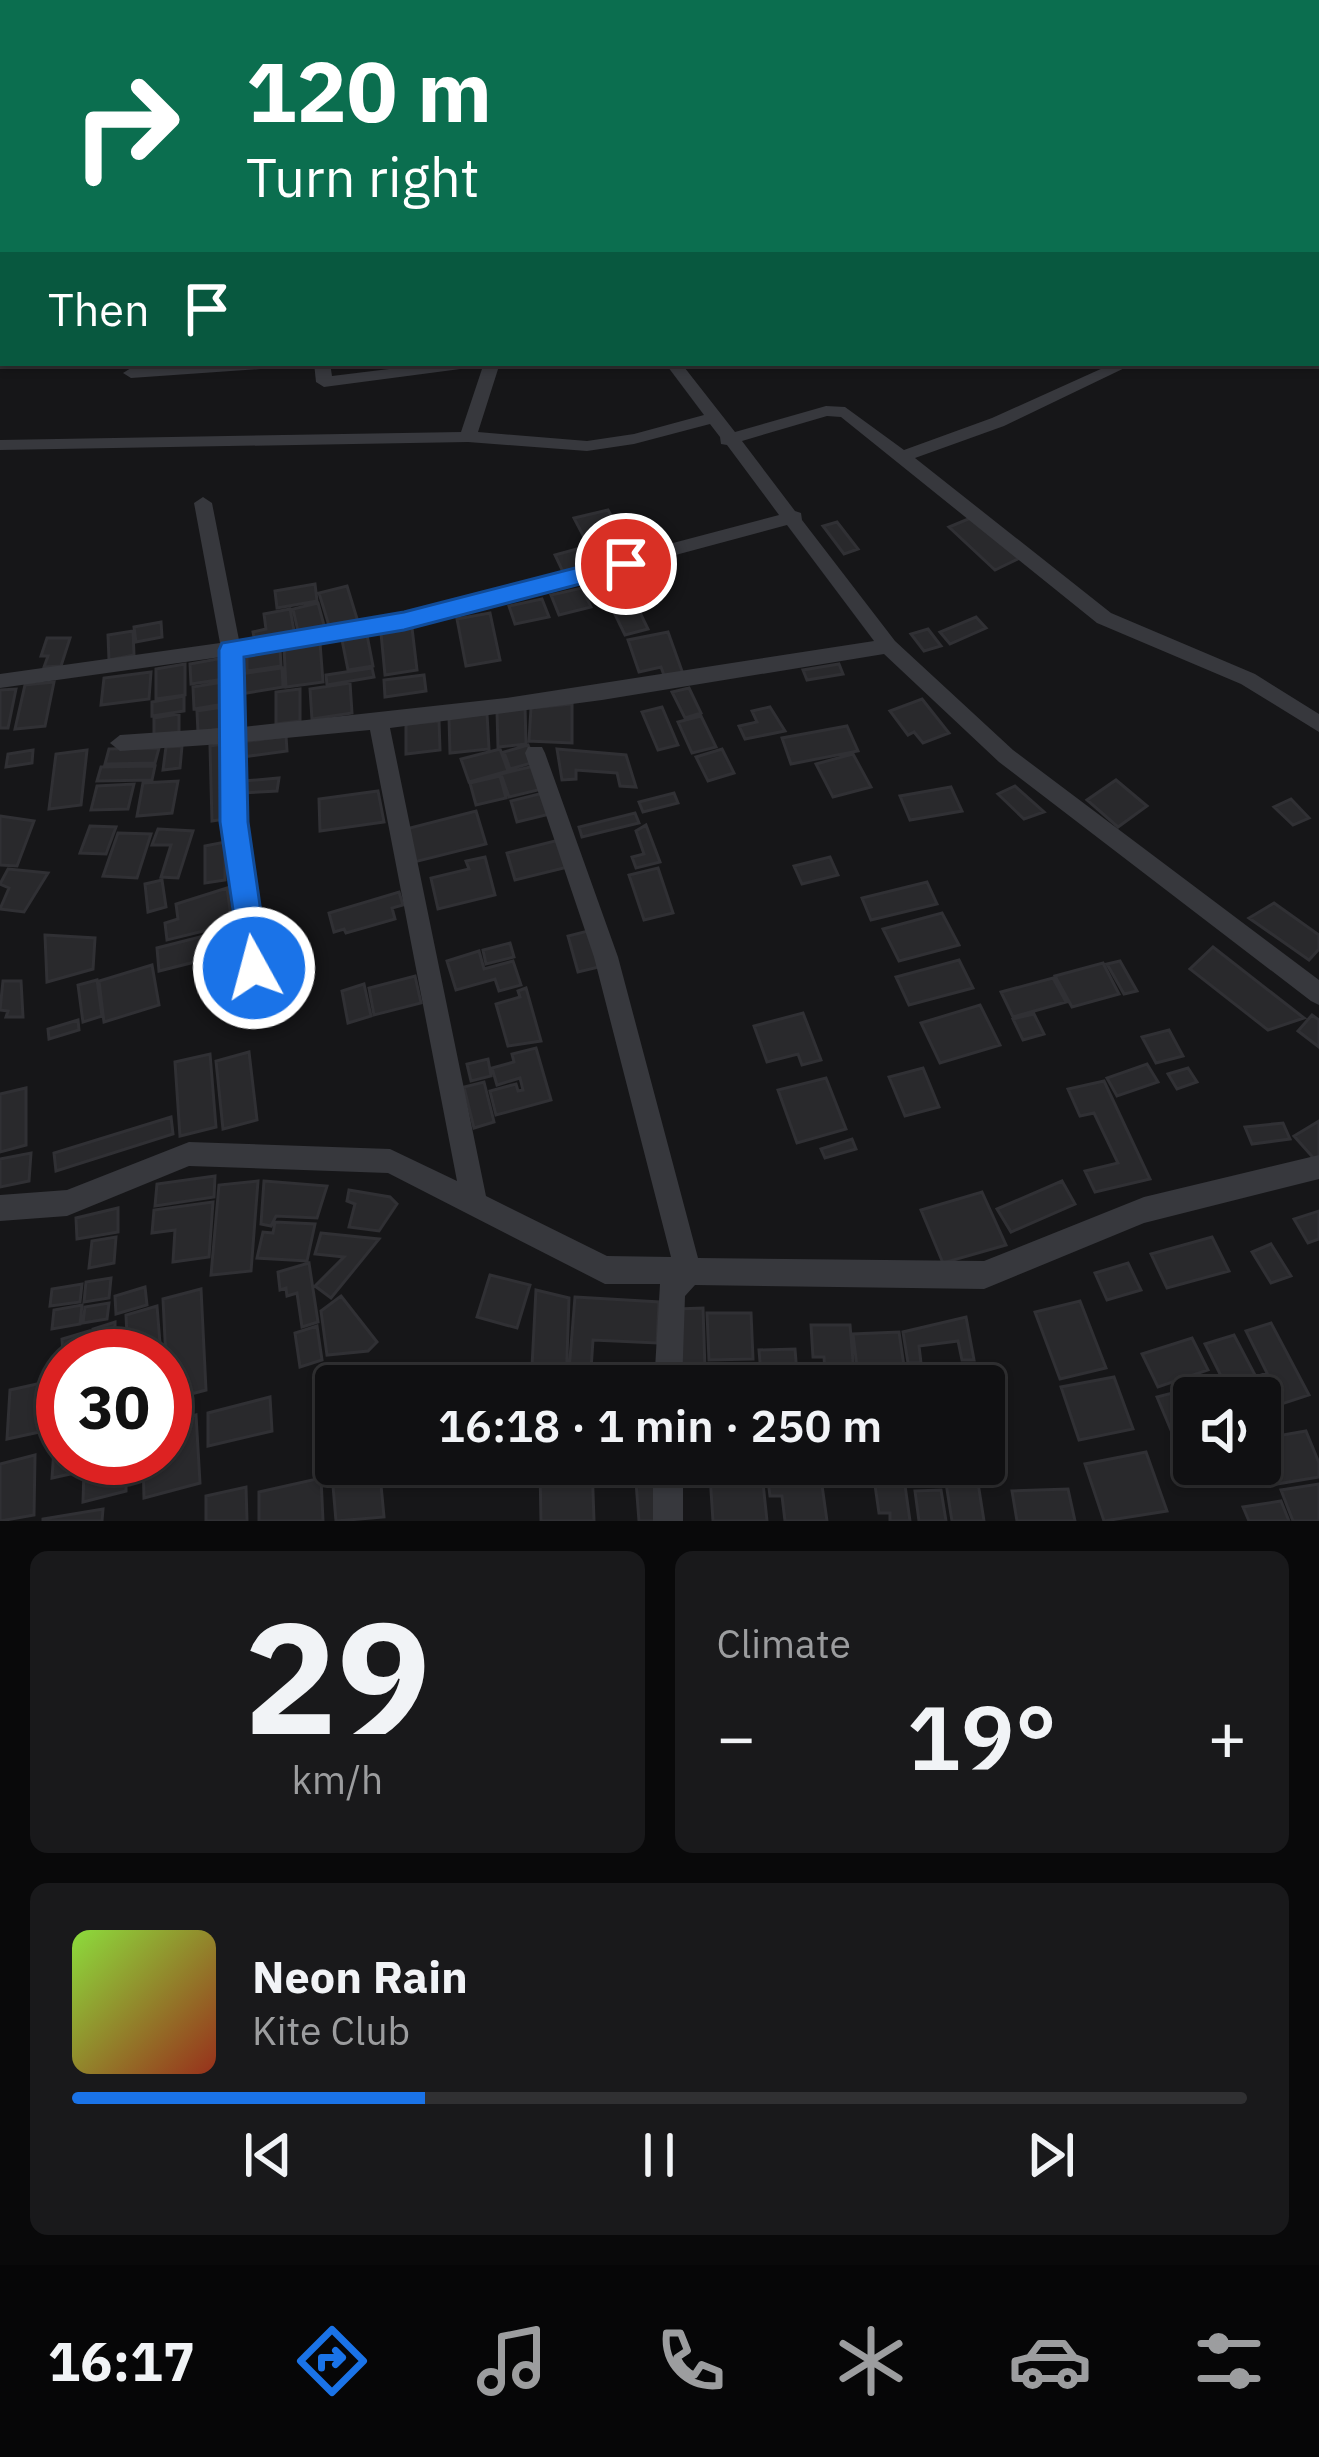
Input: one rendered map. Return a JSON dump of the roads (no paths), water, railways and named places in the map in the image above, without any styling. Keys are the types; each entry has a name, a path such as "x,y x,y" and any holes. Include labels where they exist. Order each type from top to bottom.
{"street":[{"path":"131,373 231,366"},
{"path":"322,366 324,382 453,366"},
{"path":"468,437 491,366"},
{"path":"675,366 727,440 795,517 888,646 1006,755 1319,994"},
{"path":"899,458 998,422 1120,366"},
{"path":"727,440 838,409 1104,618 1248,679 1319,724"},
{"path":"0,445 468,437 587,446 712,418"},
{"path":"203,503 231,650 234,822 254,968"},
{"path":"0,681 231,650 442,612 795,517"},
{"path":"120,743 232,737 629,689 888,646"},
{"path":"378,718 474,1203"},
{"path":"535,753 606,957 688,1272"},
{"path":"0,1208 67,1203 189,1154 391,1161 605,1270 984,1275 1144,1210 1319,1167"},
{"path":"669,1365 671,1290 688,1272"},
{"path":"668,1485 668,1521"}]}
